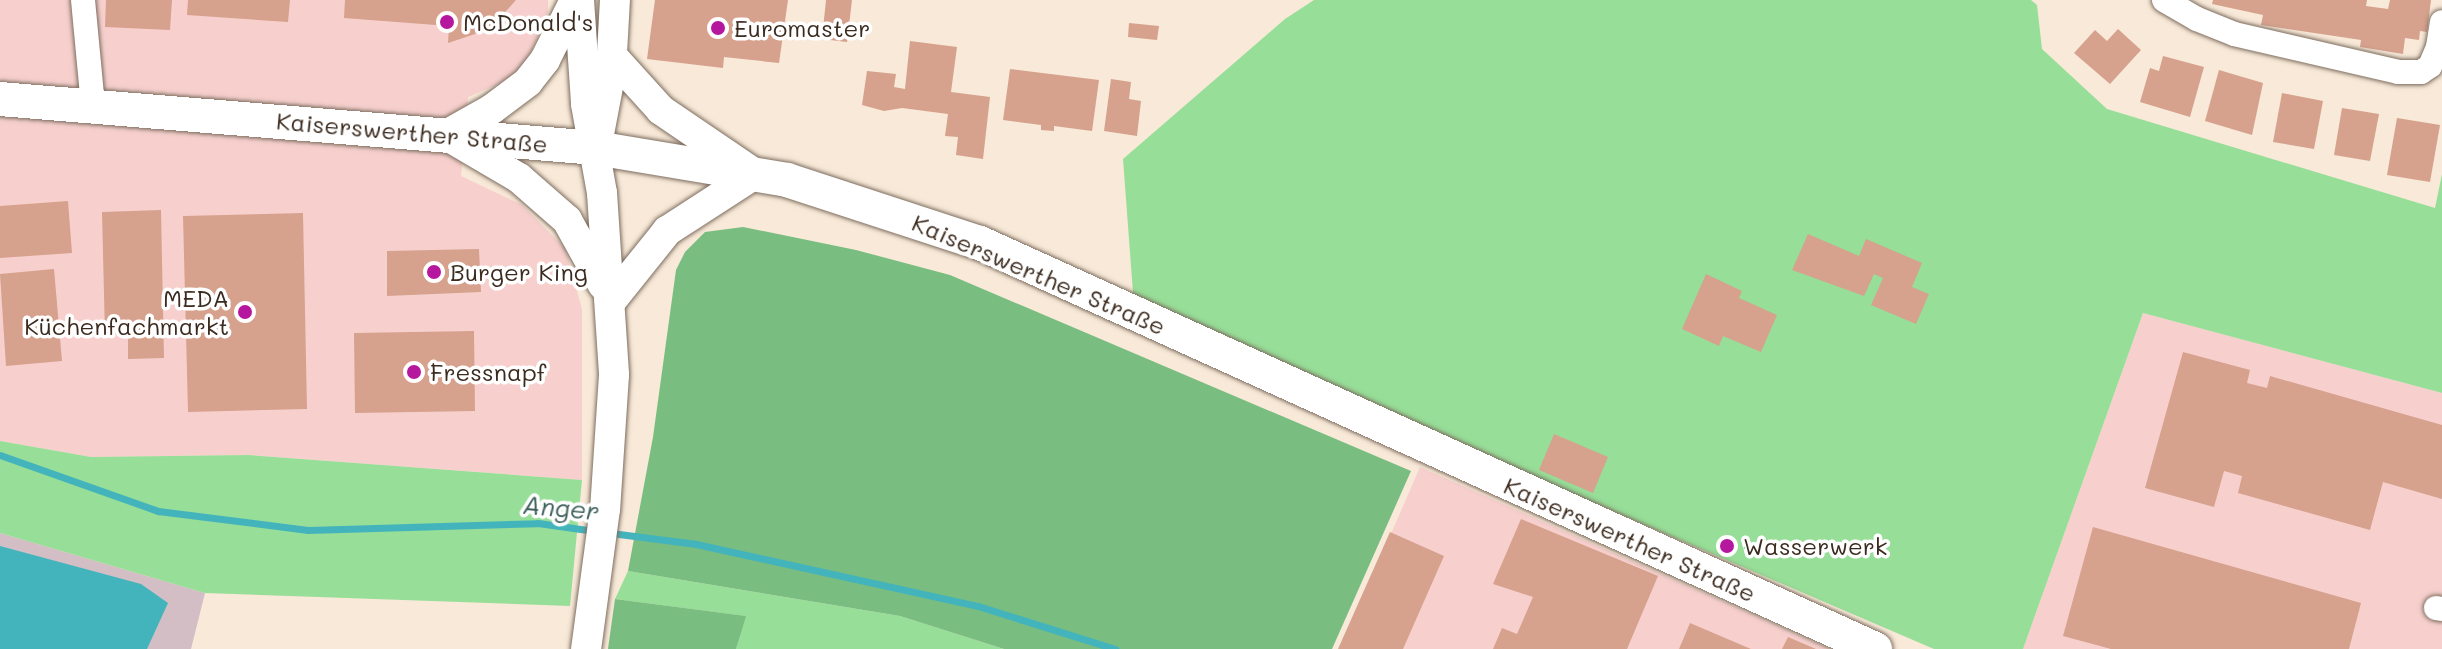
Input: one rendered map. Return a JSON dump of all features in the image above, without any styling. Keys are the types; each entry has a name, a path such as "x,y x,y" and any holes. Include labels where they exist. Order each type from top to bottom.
{"main road":[{"name":"Kaiserswerther Straße","path":"0,99 596,148 755,174 896,213 980,243 1875,649"}],"street":[{"path":"83,0 93,106"},
{"path":"446,135 492,109 528,82 545,60 577,0"},
{"path":"577,0 586,104 596,148 611,301 614,375 605,509 586,649"},
{"path":"596,148 612,56 615,0"},
{"path":"2164,0 2197,19 2234,34 2398,72 2421,72 2430,66 2438,47 2442,22"},
{"path":"611,301 667,231 755,174 661,110 612,56"},
{"path":"446,135 519,178 567,220 611,301"}],"shaded area":[{"path":"0,0 548,0 548,12 528,59 510,79 468,97 461,176 522,205 565,248 582,309 582,480 248,455 91,457 0,441"},
{"path":"2143,313 2442,393 2442,649 2023,649"},
{"path":"1420,467 1830,649 1341,649"},
{"path":"0,533 205,593 191,649 0,649"}],"green space":[{"path":"1314,0 2031,0 2037,5 2042,49 2107,109 2435,208 2442,174 2442,393 2143,313 2023,649 1934,649 1134,306 1123,159 1285,19"},
{"path":"743,227 856,250 950,275 1411,471 1332,649 1004,649 900,616 628,571 653,437 676,270 685,252 705,232"},
{"path":"0,441 91,457 248,455 582,480 570,606 205,593 0,533"},
{"path":"628,571 900,616 1004,649 736,649 745,616 615,599"},
{"path":"615,599 746,616 736,649 608,649"}],"water":[{"path":"0,546 141,584 168,603 147,649 0,649"}],"building":[{"path":"106,0 172,0 170,30 105,27"},
{"path":"188,0 290,0 288,22 187,15"},
{"name":"McDonald's","path":"345,0 516,0 490,29 448,43 449,26 344,18"},
{"name":"Euromaster","path":"655,0 788,0 779,63 724,57 723,68 647,59"},
{"path":"826,0 852,0 847,42 822,39"},
{"path":"2213,0 2367,0 2366,6 2388,9 2390,0 2431,0 2427,32 2420,31 2419,40 2405,38 2403,54 2360,47 2361,40 2261,25 2263,15 2212,4"},
{"path":"1129,23 1159,26 1157,40 1128,37"},
{"path":"2118,29 2141,50 2110,84 2074,53 2095,30 2107,41"},
{"path":"910,41 957,47 951,92 990,97 983,159 956,155 958,137 945,136 948,114 902,108 884,111 862,105 867,71 896,74 894,87 905,89"},
{"path":"2163,56 2204,67 2190,117 2140,102 2150,68 2159,71"},
{"path":"1010,69 1099,80 1092,131 1054,126 1054,131 1041,130 1041,125 1003,120"},
{"path":"2219,70 2263,83 2252,135 2205,121"},
{"path":"1111,79 1131,82 1129,99 1141,101 1137,136 1104,131"},
{"path":"2282,93 2323,101 2314,149 2273,142"},
{"path":"2342,108 2379,114 2370,161 2334,155"},
{"path":"2397,118 2440,125 2430,182 2387,175"},
{"path":"68,201 72,253 0,258 0,206"},
{"path":"161,210 164,358 128,359 128,334 105,335 102,212"},
{"name":"MEDA Küchenfachmarkt","path":"303,213 307,409 188,412 183,216"},
{"path":"1808,234 1859,256 1866,239 1922,263 1912,287 1929,294 1916,324 1871,305 1883,278 1874,274 1864,296 1792,270"},
{"name":"Burger King","path":"479,249 481,292 387,296 387,251"},
{"path":"54,269 62,361 6,366 0,274"},
{"path":"1706,274 1742,291 1739,298 1777,315 1761,352 1723,336 1719,346 1682,329"},
{"name":"Fressnapf","path":"474,331 475,411 355,413 354,333"},
{"path":"2183,352 2250,370 2247,383 2267,388 2270,376 2442,425 2442,499 2383,482 2370,530 2238,493 2242,476 2224,471 2214,507 2145,488"},
{"path":"1554,434 1608,457 1593,493 1539,470"},
{"path":"1521,519 1658,576 1627,649 1493,649 1502,628 1517,634 1533,597 1493,584"},
{"path":"2093,527 2361,603 2349,649 2111,649 2063,636"},
{"path":"1390,532 1444,556 1403,649 1338,649"},
{"path":"1690,623 1751,649 1679,649"},
{"path":"1788,637 1816,649 1782,649"}],"waterway":[{"name":"Anger","path":"0,455 158,511 308,530 538,523 594,531"},
{"name":"Anger","path":"611,533 696,544 978,606 1115,649"}],"place":[{"name":"McDonald's","path":"447,22"},
{"name":"Euromaster","path":"718,28"},
{"name":"Burger King","path":"434,272"},
{"name":"MEDA Küchenfachmarkt","path":"245,312"},
{"name":"Fressnapf","path":"414,372"},
{"name":"Wasserwerk","path":"1727,546"}]}
